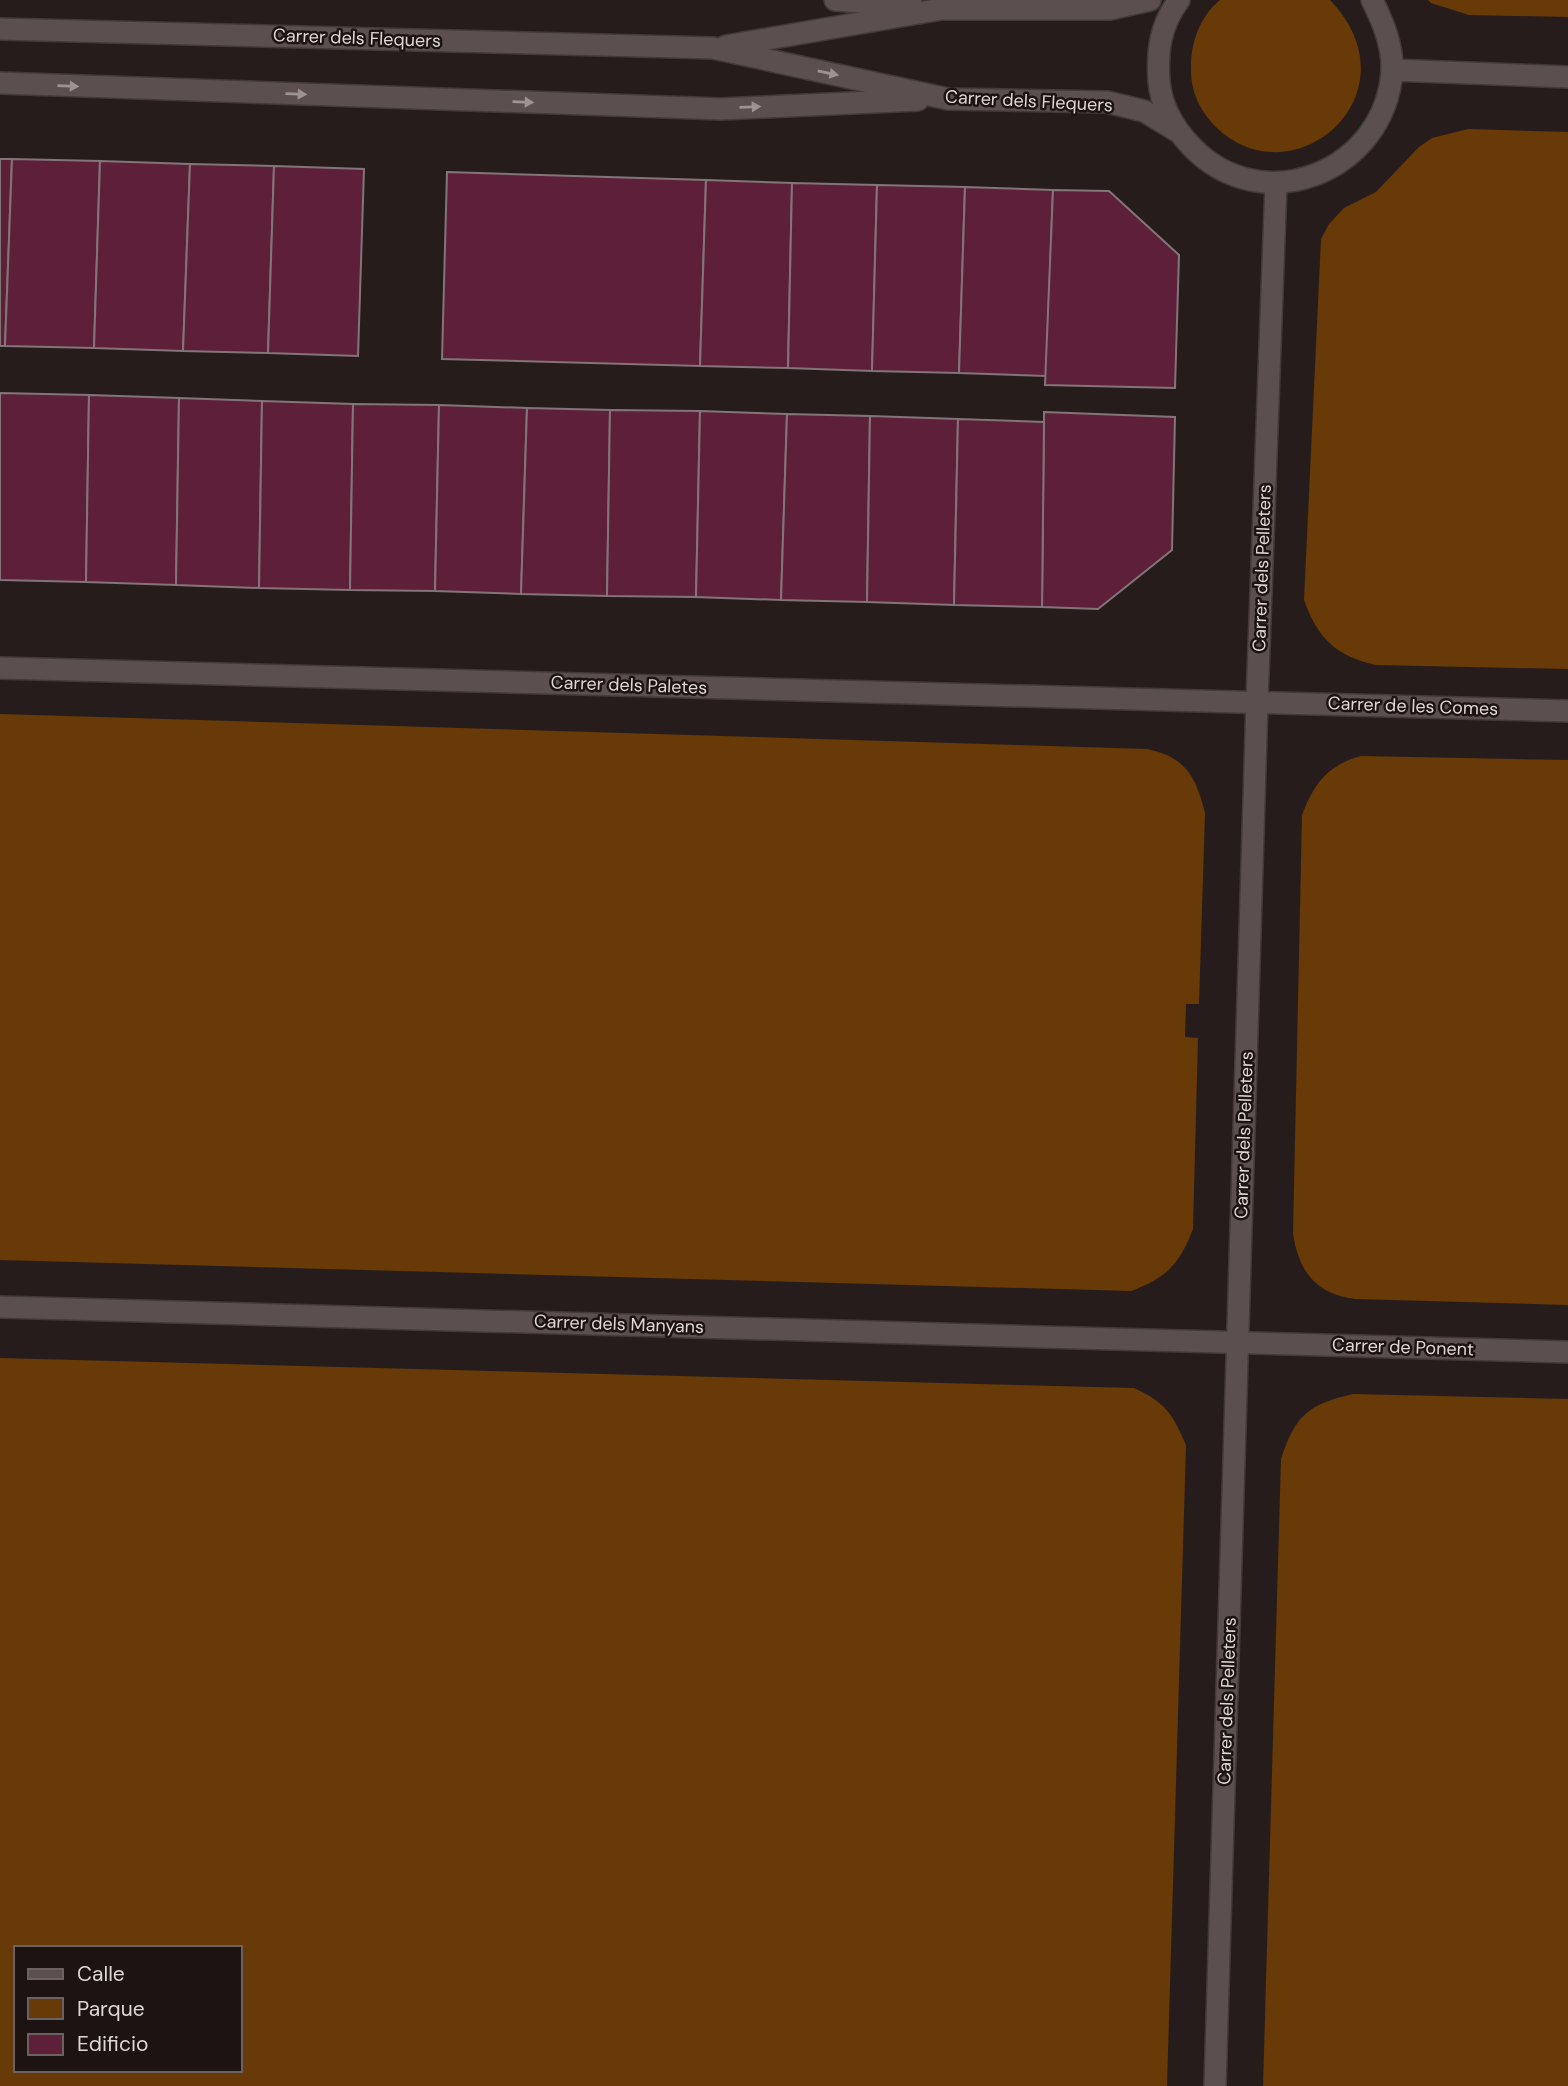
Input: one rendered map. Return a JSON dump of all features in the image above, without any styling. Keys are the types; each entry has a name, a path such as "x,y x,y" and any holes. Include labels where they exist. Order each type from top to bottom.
{"street":[{"path":"835,0 942,9"},
{"name":"Carrer dels Flequers","path":"713,48 942,9 1110,9 1150,0"},
{"path":"1179,0 1168,15 1157,54 1160,94 1177,131 1203,159 1238,177 1276,183 1311,177 1343,161 1369,136 1385,105 1392,70 1387,33 1372,0"},
{"name":"Carrer dels Flequers","path":"0,29 713,48 948,99 1107,102 1144,111 1177,131"},
{"path":"1392,70 1568,77"},
{"path":"0,83 721,109 948,99"},
{"name":"Carrer dels Pelleters","path":"1214,2086 1257,701 1276,183"},
{"name":"Carrer dels Paletes","path":"0,668 1257,701"},
{"name":"Carrer de les Comes","path":"1257,701 1568,711"},
{"name":"Carrer dels Manyans","path":"0,1307 1238,1341"},
{"name":"Carrer de Ponent","path":"1238,1341 1568,1352"}],"green space":[{"path":"1220,0 1330,0 1354,36 1361,71 1353,103 1334,128 1307,146 1276,152 1243,145 1212,123 1194,92 1191,61 1201,23"},
{"path":"1428,0 1568,0 1568,17 1469,15"},
{"path":"1468,129 1568,132 1568,669 1376,665 1350,657 1330,644 1309,614 1304,600 1321,239 1329,224 1344,208 1376,192 1419,147 1432,138"},
{"path":"0,714 1147,749 1171,757 1187,770 1193,779 1205,813 1199,1004 1186,1004 1185,1037 1198,1038 1193,1229 1188,1241 1170,1269 1131,1291 0,1260"},
{"path":"1361,756 1568,760 1568,1305 1355,1299 1330,1292 1320,1286 1305,1270 1300,1259 1293,1234 1302,815 1317,785 1331,770"},
{"path":"0,1358 1134,1388 1154,1399 1167,1410 1186,1445 1167,2086 0,2086"},
{"path":"1353,1394 1568,1399 1568,2086 1263,2086 1281,1459 1292,1432 1306,1414 1325,1402"}],"building":[{"path":"0,159 12,159 5,346 0,346"},
{"path":"12,159 100,161 94,348 5,346"},
{"path":"100,161 190,164 183,351 94,348"},
{"path":"190,164 274,166 268,353 183,351"},
{"path":"274,166 364,169 358,356 268,353"},
{"path":"447,172 706,180 700,366 442,359"},
{"path":"706,180 792,183 788,368 700,366"},
{"path":"792,183 877,185 872,371 788,368"},
{"path":"877,185 965,187 959,373 872,371"},
{"path":"965,187 1053,190 1046,376 959,373"},
{"path":"1053,190 1109,191 1179,255 1175,388 1045,385"},
{"path":"0,393 89,395 86,582 0,580"},
{"path":"89,395 179,398 176,585 86,582"},
{"path":"179,398 262,401 259,588 176,585"},
{"path":"262,401 353,404 350,590 259,588"},
{"path":"353,404 439,405 435,591 350,590"},
{"path":"439,405 527,408 521,594 435,591"},
{"path":"527,408 610,410 607,596 521,594"},
{"path":"610,410 700,411 696,597 607,596"},
{"path":"700,411 787,414 781,600 696,597"},
{"path":"1044,412 1175,417 1172,550 1098,609 1042,607"},
{"path":"787,414 870,416 867,602 781,600"},
{"path":"870,416 958,419 954,605 867,602"},
{"path":"958,419 1044,422 1042,607 954,605"}]}
